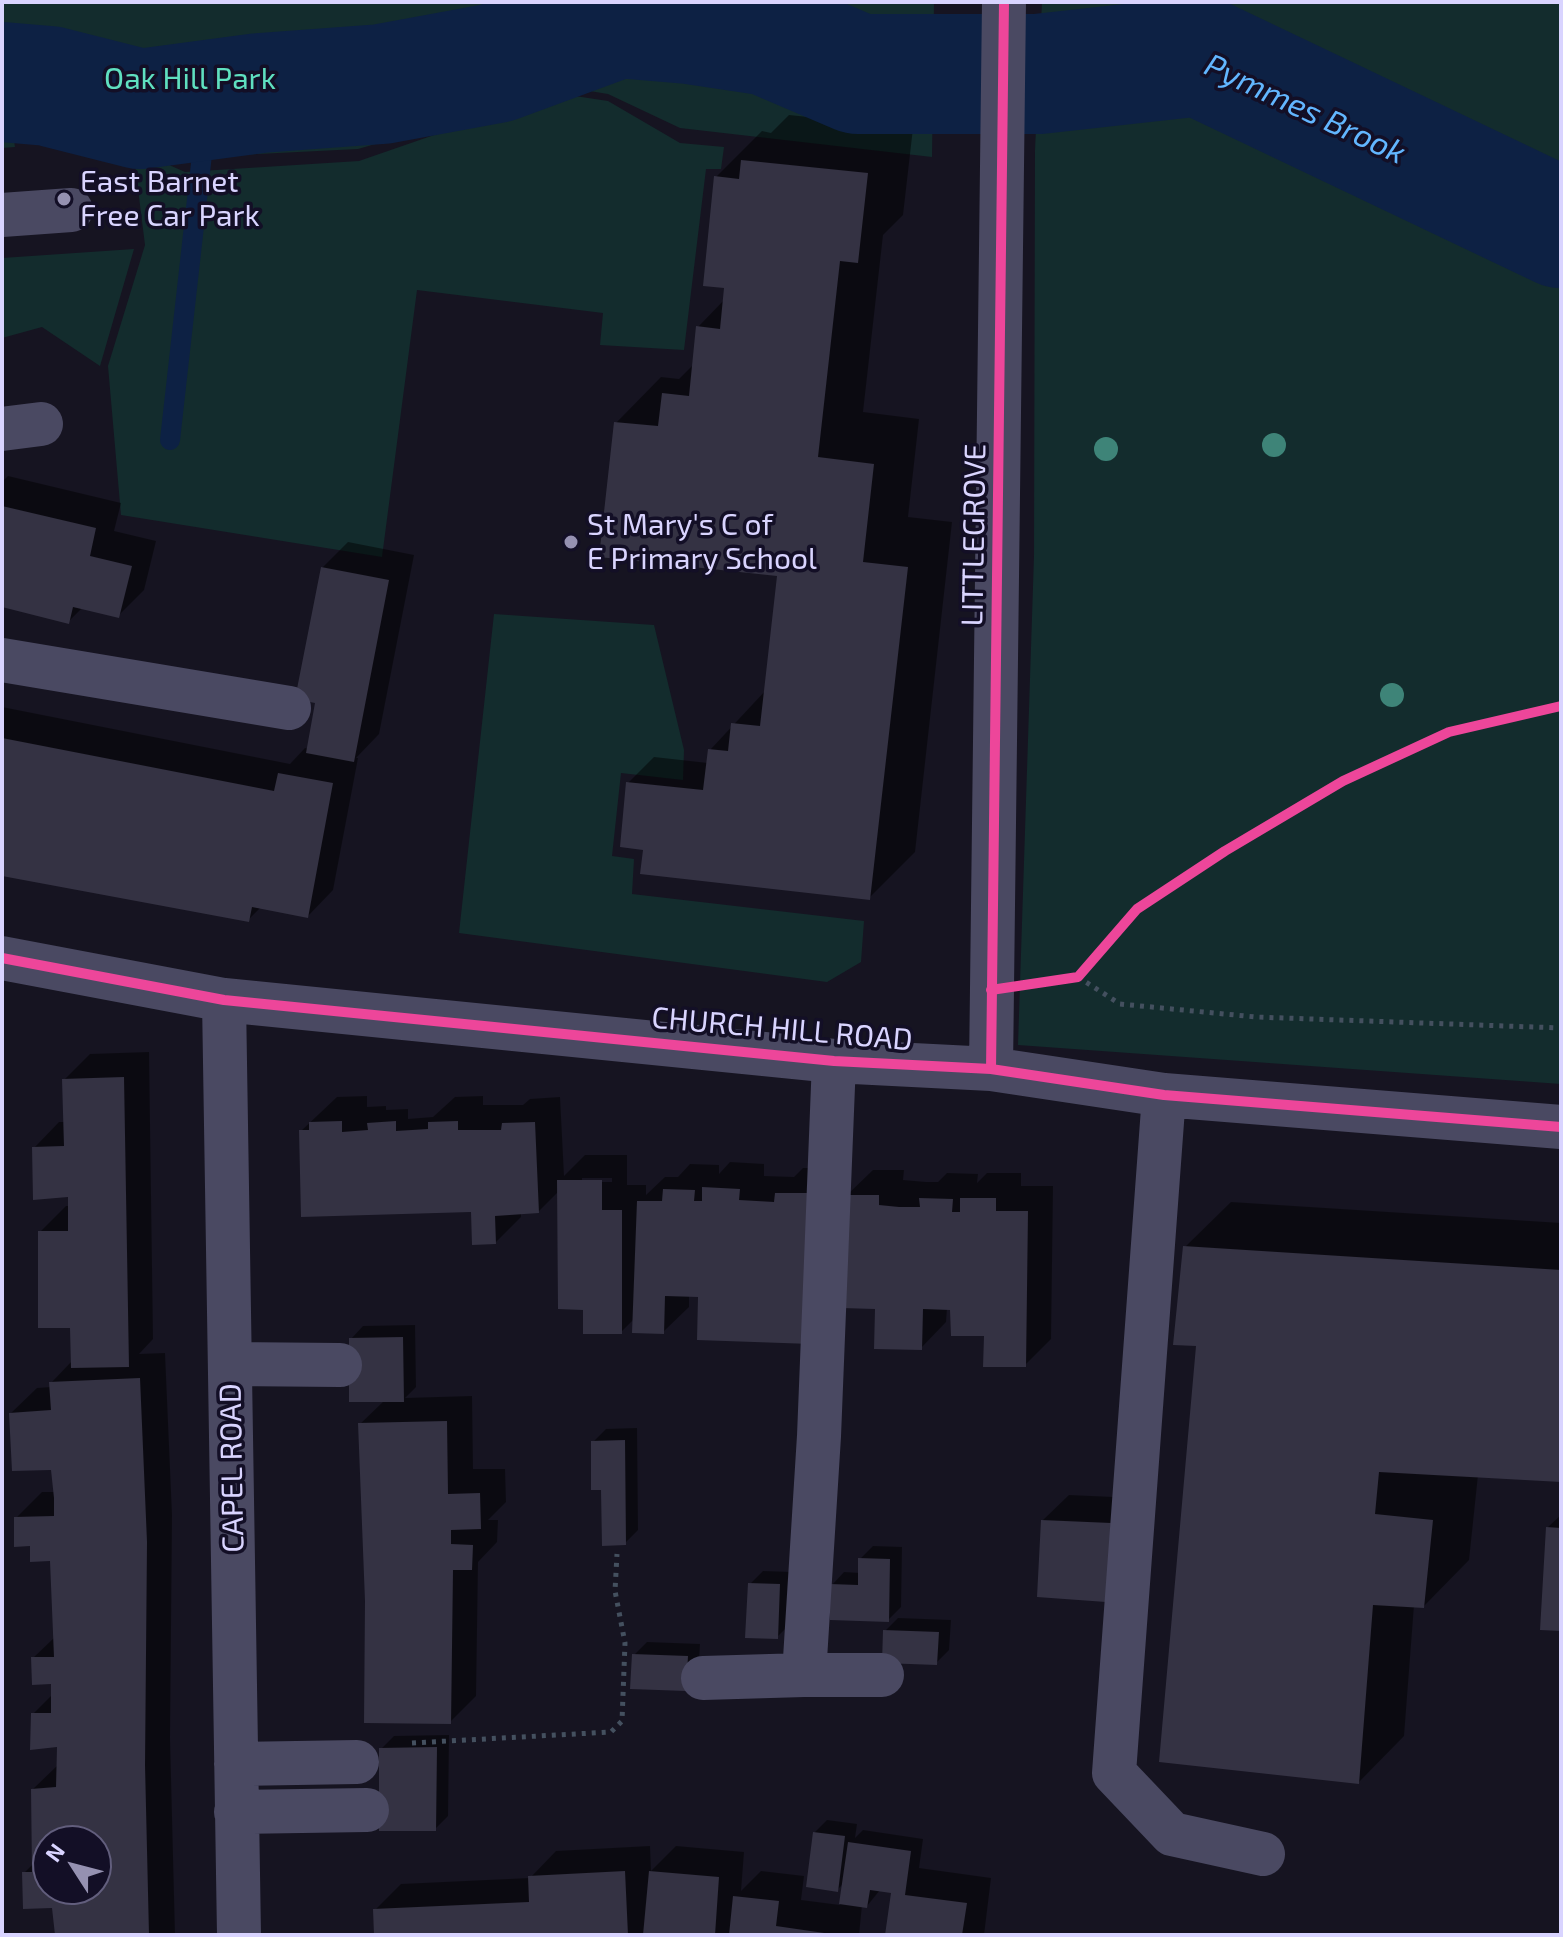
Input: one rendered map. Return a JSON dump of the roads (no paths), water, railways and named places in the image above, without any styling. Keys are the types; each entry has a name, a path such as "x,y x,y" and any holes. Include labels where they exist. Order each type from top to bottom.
{"street":[{"name":"LITTLEGROVE","path":"991,1069 1005,12"},
{"path":"2,215 71,210"},
{"path":"2,660 289,708"},
{"name":"CHURCH HILL ROAD","path":"2,958 224,1000 834,1061 991,1069 1164,1095 1561,1127"},
{"name":"CAPEL ROAD","path":"224,1000 239,1935"},
{"path":"804,1675 819,1436 834,1061"},
{"path":"1164,1095 1114,1773 1172,1834 1263,1854"},
{"path":"230,1364 340,1365"},
{"path":"703,1678 882,1675"},
{"path":"236,1764 357,1762"},
{"path":"236,1812 367,1810"}],"waterway":[{"name":"Pymmes Brook","path":"2,82 49,86 140,109 260,93 382,84 496,63 618,18 689,24 769,36 858,74 1038,74 1200,56 1561,228"},
{"path":"170,440 208,101"}],"place":[{"name":"East Barnet Free Car Park","path":"64,199"},
{"name":"St Mary's C of E Primary School","path":"571,542"}],"park label":[{"name":"Oak Hill Park","path":"190,79"}]}
